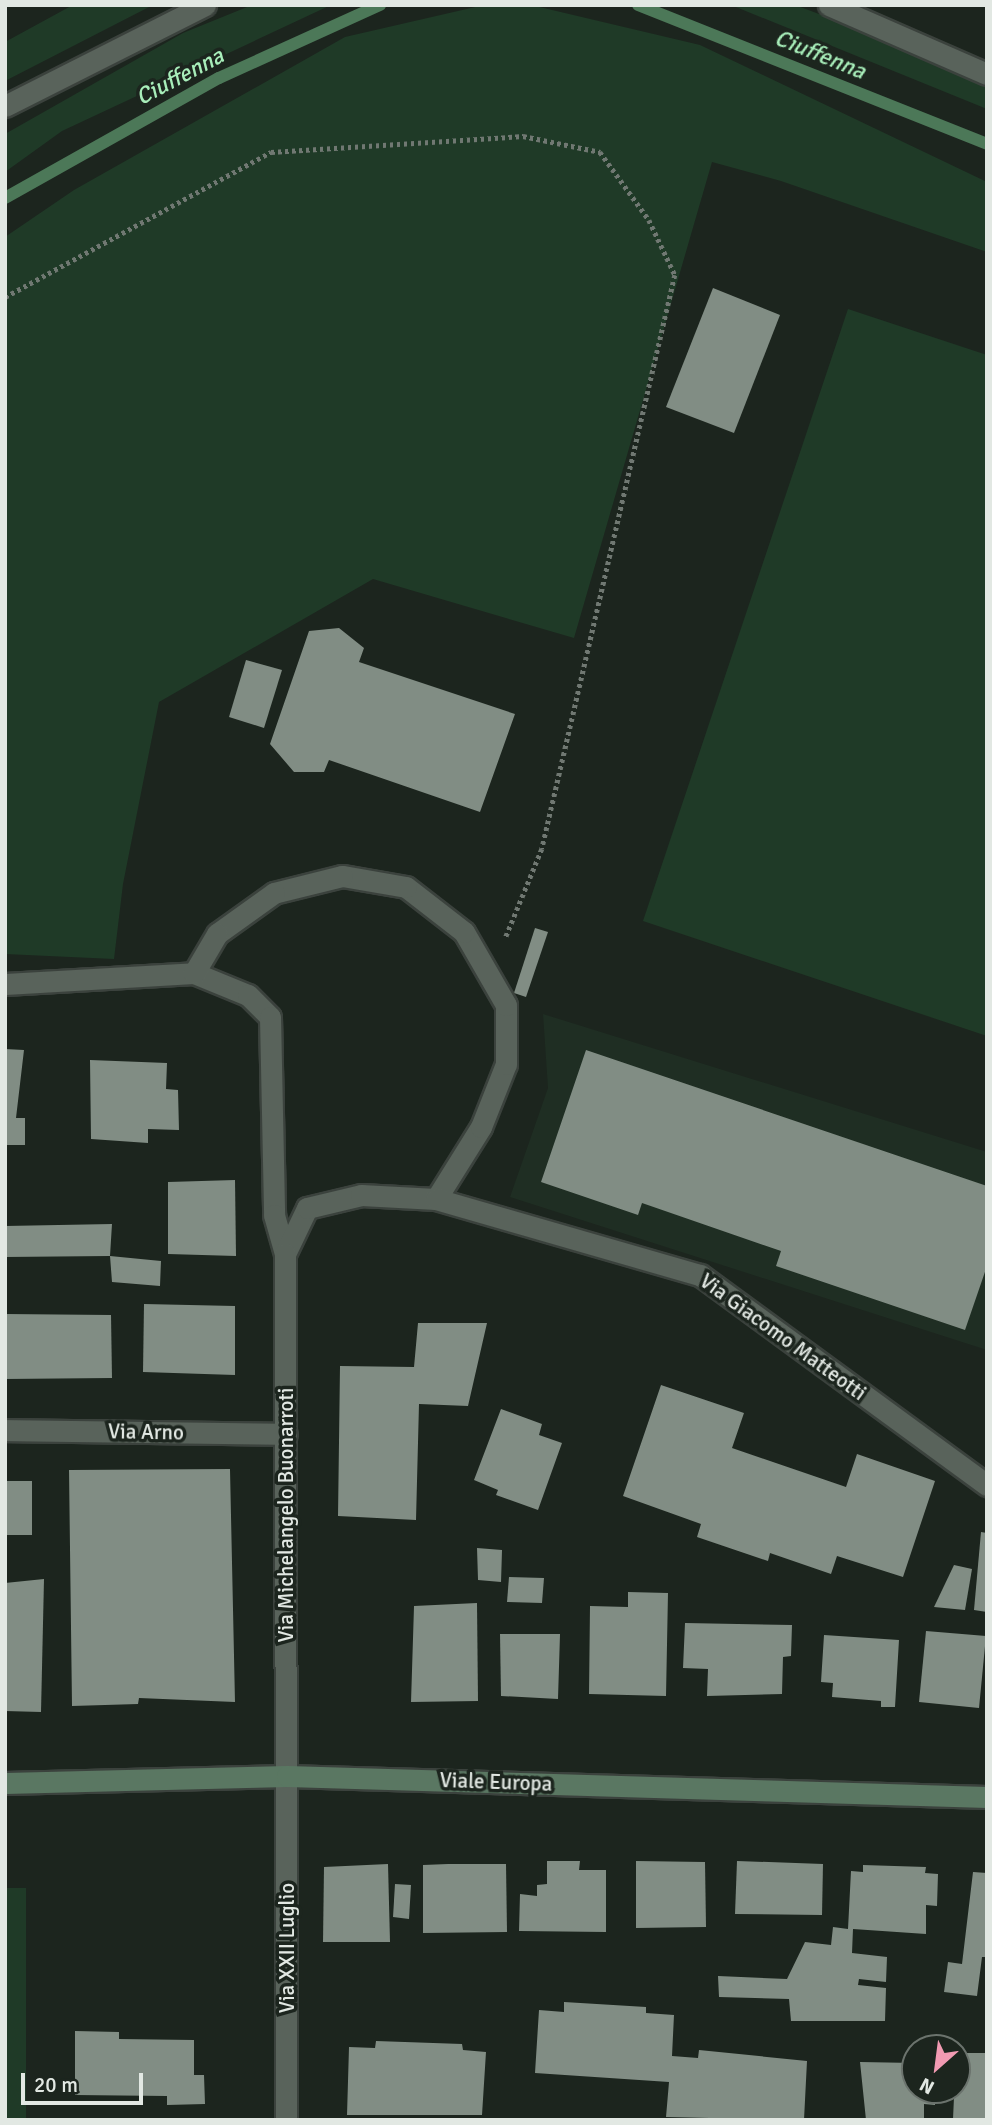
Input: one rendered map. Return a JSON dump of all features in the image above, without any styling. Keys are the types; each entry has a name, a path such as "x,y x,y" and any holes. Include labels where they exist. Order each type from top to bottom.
{"street":[{"path":"5,106 205,5"},
{"path":"829,5 987,74"},
{"path":"194,973 217,934 274,894 342,876 406,887 464,932 506,1005 506,1064 481,1127 436,1199"},
{"path":"5,984 194,973 229,984 260,1007 270,1017 274,1216 285,1254"},
{"name":"Via Giacomo Matteotti","path":"285,1254 307,1208 360,1195 436,1199 700,1275 987,1485"},
{"name":"Via Michelangelo Buonarroti","path":"285,1254 287,1776"},
{"name":"Via Arno","path":"5,1430 286,1434"},
{"name":"Viale Europa","path":"5,1783 287,1776 987,1797"},
{"name":"Via XXII Luglio","path":"286,2120 287,1776"}],"path":[{"path":"5,297 271,152 523,136 600,152 649,220 675,275 542,849 489,976"}],"shaded area":[{"path":"543,1014 987,1152 987,1350 510,1197 548,1088"}],"green space":[{"path":"153,5 5,81 5,42 71,6"},
{"path":"252,5 331,5 62,131 5,172 5,134 183,33"},
{"path":"484,5 531,5 700,45 987,182 987,252 781,181 712,162 574,638 373,579 159,702 123,884 114,959 5,954 5,237 74,190 345,37"},
{"path":"731,5 795,5 867,32 987,86 987,109"},
{"path":"848,309 987,355 987,1036 643,921"},
{"path":"5,1888 26,1888 26,2120 5,2120"}],"building":[{"path":"713,288 780,315 734,433 666,407"},
{"path":"339,628 364,648 359,662 515,714 480,812 329,760 324,772 294,772 270,744 309,631"},
{"path":"246,660 282,670 264,728 229,717"},
{"path":"535,928 548,932 526,997 514,993"},
{"path":"5,1049 24,1050 16,1118 25,1118 25,1145 5,1145"},
{"path":"586,1050 987,1186 987,1266 965,1330 776,1266 781,1251 642,1203 638,1215 541,1182"},
{"path":"90,1060 167,1063 166,1089 178,1090 179,1130 148,1129 148,1143 91,1139"},
{"path":"235,1180 236,1256 168,1254 168,1182"},
{"path":"112,1224 110,1256 5,1257 5,1226"},
{"path":"110,1256 161,1261 160,1286 112,1282"},
{"path":"144,1304 235,1306 235,1375 143,1372"},
{"path":"5,1314 111,1315 112,1378 5,1379"},
{"path":"418,1323 487,1323 468,1406 419,1404 416,1520 338,1516 340,1366 414,1367"},
{"path":"661,1385 744,1413 732,1448 846,1487 857,1454 935,1481 903,1577 837,1556 831,1574 770,1553 768,1561 697,1537 701,1524 623,1496"},
{"path":"501,1409 542,1424 539,1435 562,1443 538,1510 496,1495 498,1490 474,1480"},
{"path":"230,1469 235,1702 139,1698 138,1704 72,1706 69,1470"},
{"path":"5,1481 32,1481 32,1535 5,1535"},
{"path":"981,1532 987,1533 987,1612 974,1610"},
{"path":"477,1548 502,1550 501,1582 478,1580"},
{"path":"954,1565 972,1569 965,1610 934,1607"},
{"path":"509,1577 544,1578 542,1603 507,1602"},
{"path":"44,1579 41,1712 5,1711 5,1583"},
{"path":"628,1592 668,1593 666,1696 589,1694 590,1606 628,1607"},
{"path":"477,1603 478,1701 411,1702 414,1606"},
{"path":"685,1623 792,1625 791,1656 783,1657 782,1694 707,1696 708,1669 683,1668"},
{"path":"926,1631 986,1636 979,1708 919,1702"},
{"path":"500,1634 560,1634 558,1699 501,1696"},
{"path":"824,1635 899,1640 895,1707 881,1707 881,1701 832,1697 833,1683 821,1682"},
{"path":"547,1861 580,1861 579,1870 606,1870 606,1932 519,1931 520,1894 537,1896 537,1885 547,1884"},
{"path":"636,1861 705,1862 706,1927 636,1928"},
{"path":"737,1861 823,1864 822,1915 735,1914"},
{"path":"388,1864 390,1942 323,1942 324,1867"},
{"path":"506,1864 507,1932 423,1933 423,1865"},
{"path":"863,1865 926,1867 925,1873 938,1874 937,1906 926,1905 926,1934 853,1929 852,1953 887,1957 886,1982 859,1979 858,1985 886,1988 885,2021 791,2021 789,1999 719,1997 718,1976 787,1979 805,1942 831,1945 833,1927 848,1929 851,1871 863,1872"},
{"path":"973,1872 987,1873 987,1957 982,1957 977,1996 944,1992 948,1962 962,1964"},
{"path":"395,1884 411,1885 409,1919 393,1917"},
{"path":"564,2002 646,2007 646,2013 674,2015 672,2056 698,2058 699,2050 807,2061 804,2120 666,2117 669,2082 535,2073 539,2010 564,2012"},
{"path":"75,2031 119,2032 119,2039 194,2040 194,2075 204,2075 205,2104 167,2105 167,2096 75,2095"},
{"path":"376,2041 462,2044 463,2050 486,2052 482,2115 347,2115 349,2047 375,2048"},
{"path":"971,2053 987,2053 986,2120 953,2119 954,2104 971,2104"},
{"path":"860,2062 901,2063 901,2104 924,2104 924,2120 866,2120"}],"waterway":[{"name":"Ciuffenna","path":"5,198 219,78 380,5"},
{"name":"Ciuffenna","path":"638,5 987,144"}]}
